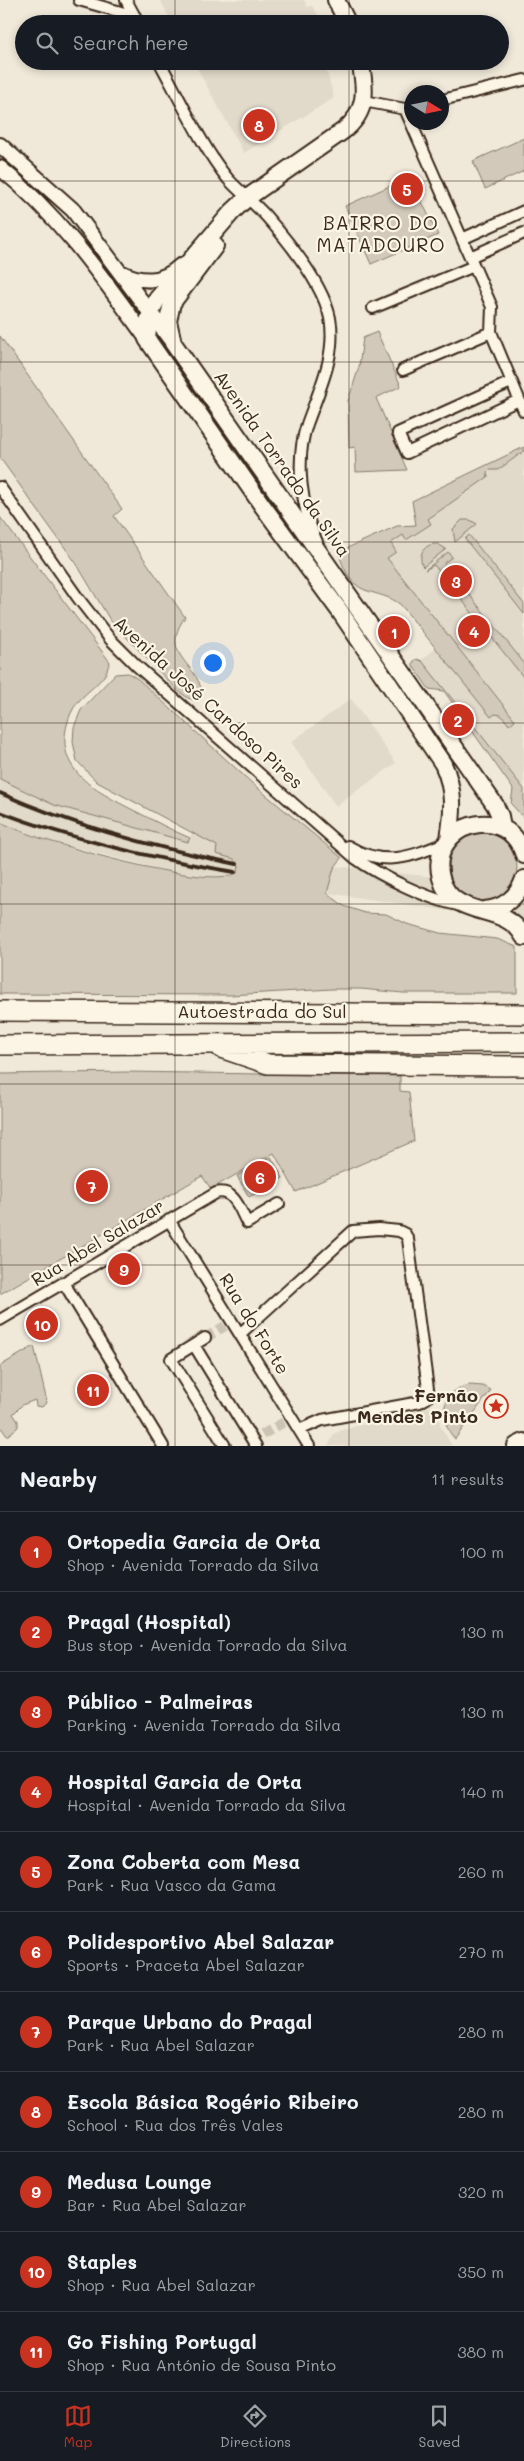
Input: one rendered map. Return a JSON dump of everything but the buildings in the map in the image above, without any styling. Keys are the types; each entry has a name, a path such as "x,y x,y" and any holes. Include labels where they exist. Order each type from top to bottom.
{"highway":[{"name":"Autoestrada do Sul","path":"0,1011 524,1014"},
{"name":"Autoestrada do Sul","path":"0,1045 524,1042"},
{"path":"205,1043 268,1064 524,1066"}],"main road":[{"path":"336,0 344,15"},
{"path":"344,0 346,15"},
{"path":"120,272 136,278 158,280 174,273 247,198 352,124 361,111 364,101 365,90 362,70"},
{"name":"Avenida Torrado da Silva","path":"0,145 74,210 151,311 495,805 500,816 502,828"},
{"name":"Avenida Torrado da Silva","path":"0,168 35,198 67,231 147,338 262,505 332,598 401,704 443,764 448,776 453,801 448,840 440,859 440,877 448,893 462,905"},
{"path":"67,231 97,258 135,305 151,311 159,311 172,303 225,232 247,198"},
{"path":"147,338 151,311 159,296 197,250"},
{"path":"172,303 168,321 173,343"},
{"path":"448,840 462,829 478,824 502,828 518,842 524,855"},
{"path":"479,910 488,910 505,904 512,899 523,884"},
{"path":"462,905 507,918 517,926 524,936"},
{"path":"516,1446 524,1442"}],"street":[{"path":"78,0 122,15"},
{"path":"126,0 134,15"},
{"path":"165,70 216,162 247,198 266,216 304,266 319,288 330,319 329,360 321,388 307,424 300,454 301,477 314,536 328,566"},
{"path":"449,98 524,80"},
{"path":"364,101 404,107"},
{"path":"417,130 492,307 491,332 524,411"},
{"path":"462,239 524,211"},
{"path":"373,308 472,262 524,233"},
{"path":"403,370 491,332"},
{"path":"511,382 398,434 406,453 519,400"},
{"name":"Avenida José Cardoso Pires","path":"0,486 78,598 110,639 137,666 355,858 378,872 443,902 462,905"},
{"name":"Avenida José Cardoso Pires","path":"334,838 366,855 384,859 415,855 448,840"},
{"name":"Rua Abel Salazar","path":"0,1320 212,1194 222,1192 230,1195 247,1222 279,1204"},
{"name":"Rua do Forte","path":"169,1220 229,1323 241,1333 288,1419 299,1430 309,1446"},
{"path":"241,1333 353,1231 379,1229 400,1231 408,1239 428,1389 427,1398 420,1402 322,1420 299,1430"},
{"path":"64,1283 163,1446"},
{"path":"205,1338 171,1358 225,1446"},
{"path":"194,1345 257,1441"}],"shaded area":[{"path":"160,0 304,0 307,7 312,6 318,15 168,15"},
{"path":"198,70 326,70 334,98 244,153"},
{"path":"524,138 524,171 485,189 473,161"},
{"path":"410,177 438,235 371,264 345,206"},
{"path":"377,332 401,386 376,398 407,470 356,472 355,447 349,448 348,401 359,367 363,338"},
{"path":"0,336 122,509 114,516 185,617 178,631 176,642 178,651 200,685 202,697 197,701 188,698 177,690 110,620 76,563 0,458"},
{"path":"524,447 524,818 511,804 513,789 444,691 429,689 413,666 415,660 422,660 436,648 410,614 397,602 386,596 366,591 356,584 347,574 338,552 397,526 416,525 412,501"},
{"path":"524,447 524,451 498,470 489,470 487,472 488,477 428,519 431,524 406,540 403,535 391,543 396,552 387,558 515,720 509,725 501,715 495,714 491,717 401,605 355,584 347,574 338,552 397,526 416,525 412,501"},
{"path":"0,517 110,662 104,676 78,702 71,713 65,732 66,749 70,763 79,775 104,795 190,838 188,842 54,805 0,779"},
{"path":"462,520 470,520 477,524 455,542 453,529"},
{"path":"469,535 524,604 524,614 465,539"},
{"path":"438,544 446,549 423,567 421,554 429,545"},
{"path":"448,552 452,557 444,563 524,663 524,678 434,565 425,570"},
{"path":"417,659 422,661 524,789 524,818 511,804 513,789 444,691 429,689 413,666 413,662"},
{"path":"128,673 138,679 253,784 342,858 334,868 327,893 344,906 365,913 386,914 407,924 440,933 497,939 517,947 517,993 403,993 361,989 332,989 230,995 0,994 0,822 32,836 59,844 175,873 225,876 238,872 239,865 234,859 216,854 217,846 97,782 77,761 73,742 74,727 81,710 115,674"},
{"path":"351,699 396,763 336,806 291,742"},
{"path":"0,779 54,805 188,842 193,831 218,846 217,853 524,887 524,922 213,876 183,875 42,839 0,822"},
{"path":"476,833 490,833 502,838 512,848 517,860 517,874 512,886 502,896 490,901 476,901 464,896 454,886 449,874 449,860 454,848 464,838"},
{"path":"126,1072 400,1076 400,1091 409,1092 414,1141 296,1192 274,1153 211,1189 202,1176 0,1294 0,1074"},
{"path":"271,1157 283,1178 249,1197 237,1176"},
{"path":"34,1346 47,1402 42,1407 36,1406 35,1400 22,1405 13,1414 18,1421 18,1427 7,1436 0,1426 0,1366"},
{"path":"470,1385 483,1386 491,1390 455,1439 446,1423 444,1415 445,1406 453,1392"},
{"path":"430,1407 437,1412 441,1427 452,1446 328,1446 334,1434 342,1430"}],"tunnel":[{"path":"205,1338 225,1326"},
{"path":"262,1435 284,1422"}],"railway":[{"path":"0,793 58,816 117,835 176,851 237,864"},
{"path":"0,812 58,832 116,848 235,872"}],"place":[{"name":"Escola Básica Rogério Ribeiro","path":"259,125"},
{"name":"Zona Coberta com Mesa","path":"407,189"},
{"name":"Público - Palmeiras","path":"456,581"},
{"name":"Hospital Garcia de Orta","path":"474,631"},
{"name":"Ortopedia Garcia de Orta","path":"394,632"},
{"name":"Pragal (Hospital)","path":"458,720"},
{"name":"Polidesportivo Abel Salazar","path":"260,1177"},
{"name":"Parque Urbano do Pragal","path":"92,1186"},
{"name":"Medusa Lounge","path":"124,1269"},
{"name":"Staples","path":"42,1324"},
{"name":"Go Fishing Portugal","path":"93,1390"},
{"name":"Fernão Mendes Pinto","path":"496,1406"}],"district":[{"name":"BAIRRO DO MATADOURO","path":"381,234"}]}
